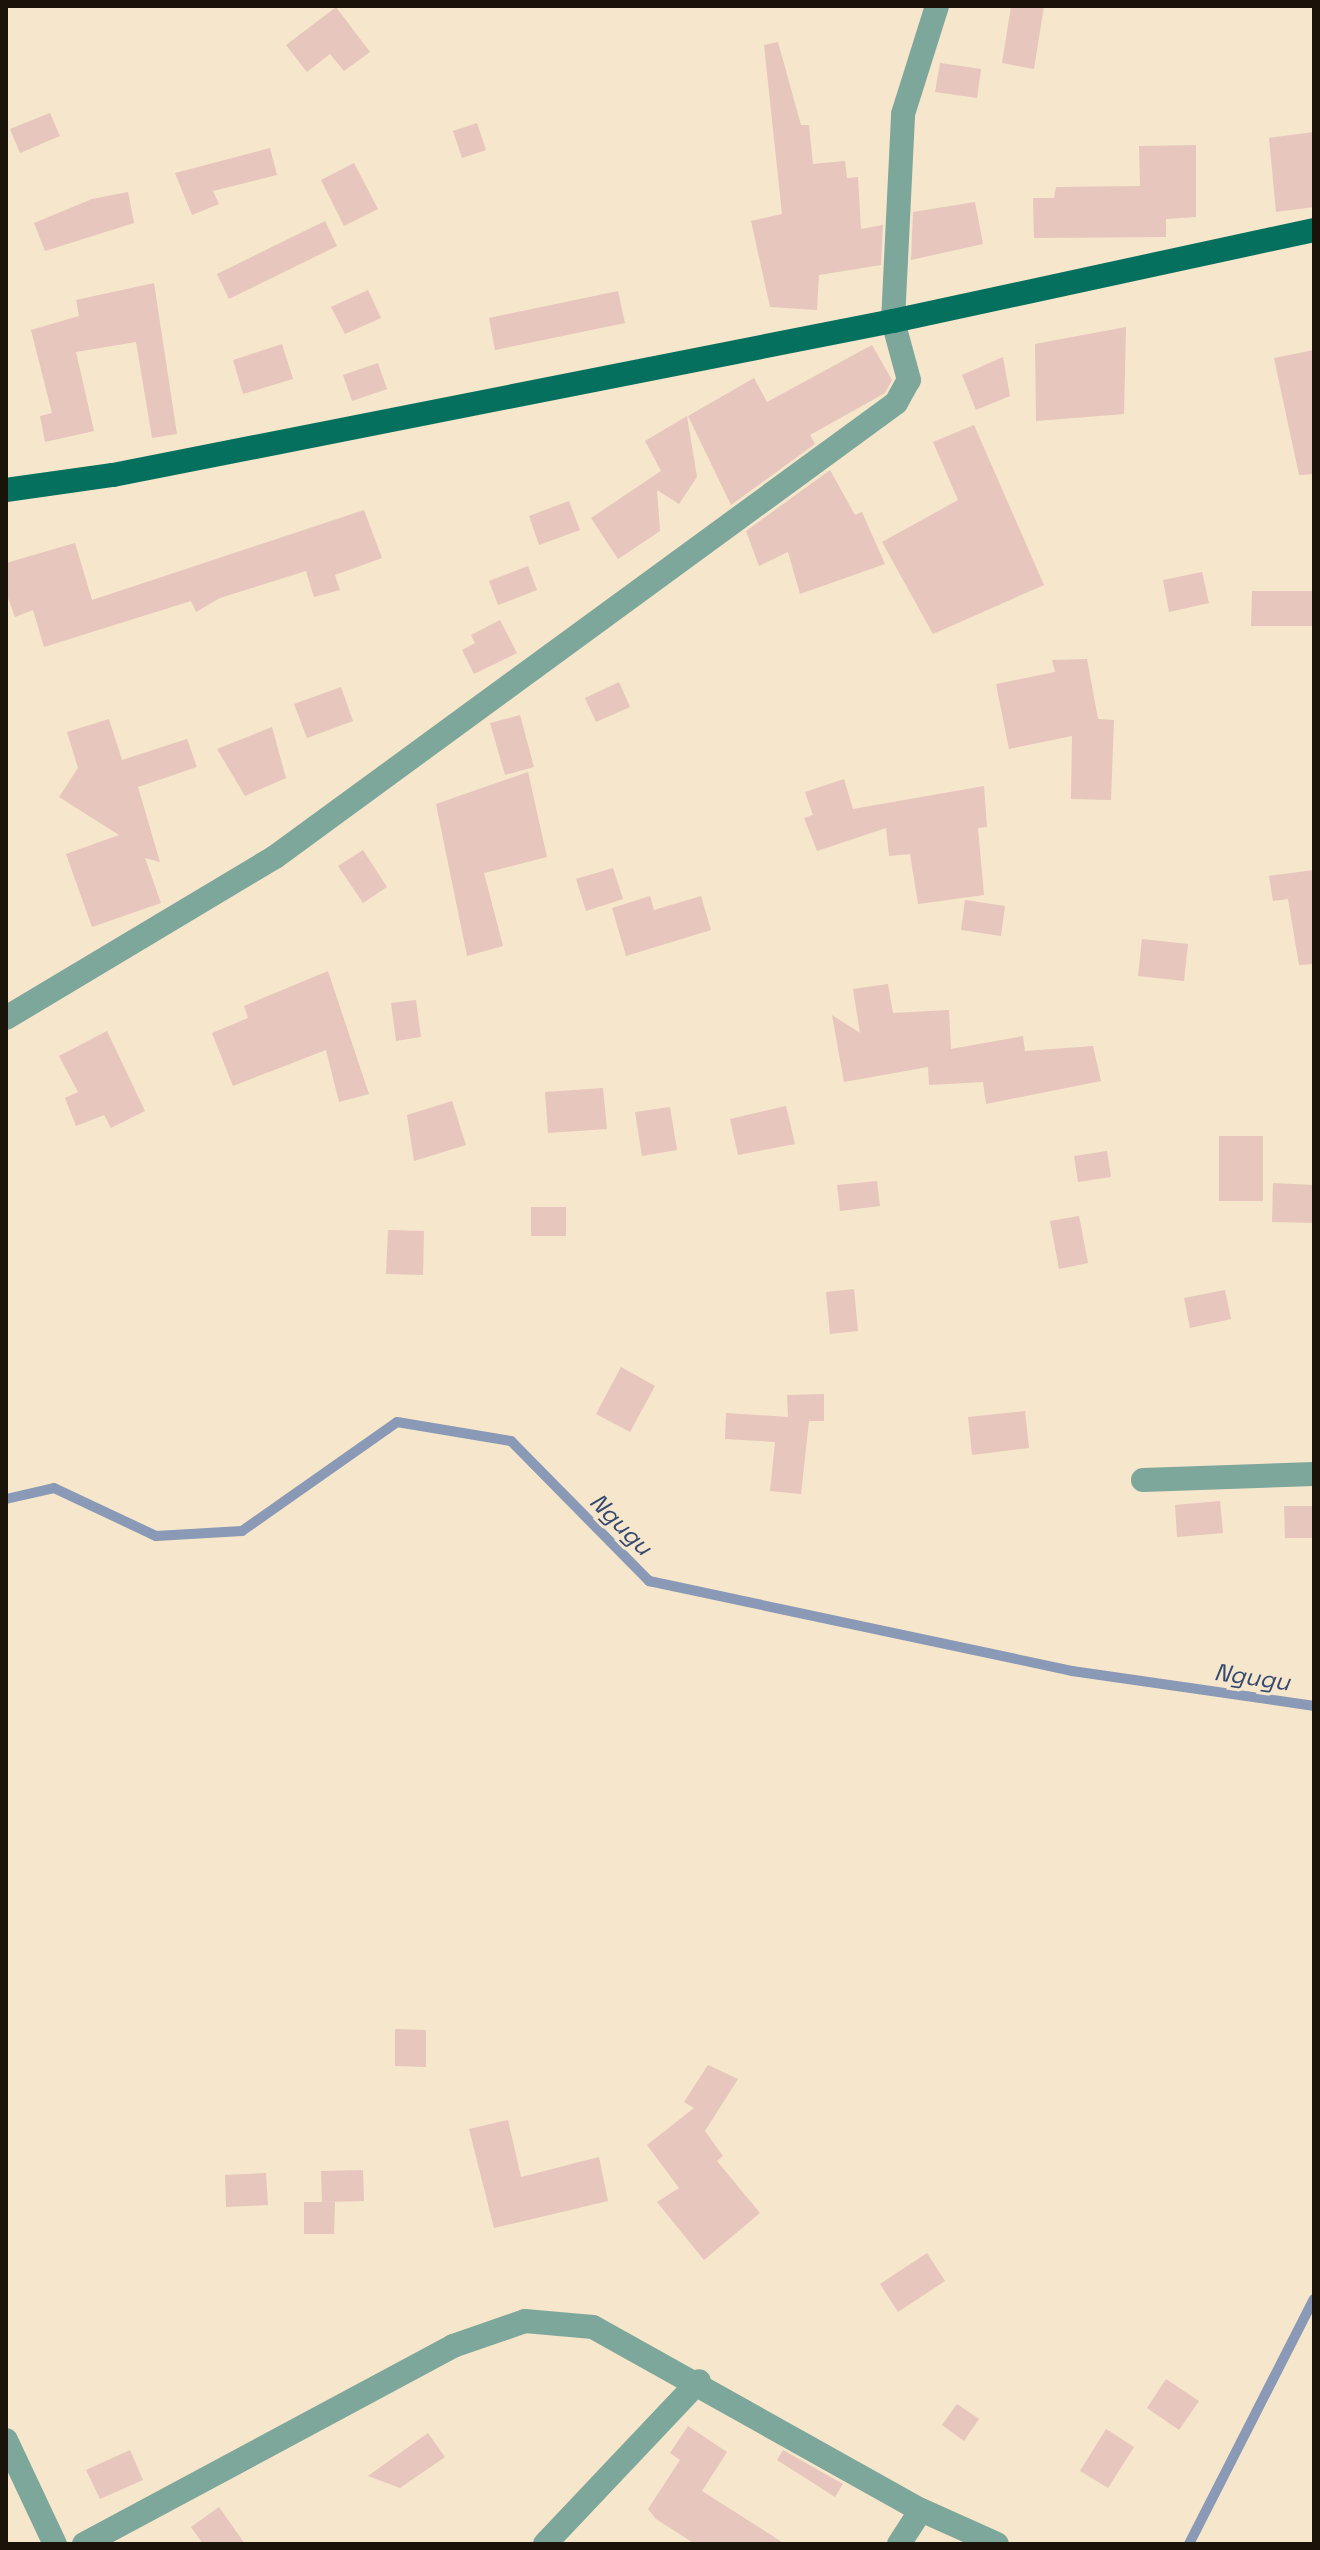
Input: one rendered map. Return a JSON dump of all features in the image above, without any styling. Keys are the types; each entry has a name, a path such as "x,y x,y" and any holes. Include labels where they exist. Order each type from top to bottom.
{"main road":[{"path":"6,490 113,475 893,321 1314,230"}],"street":[{"path":"6,1018 275,857 877,422 907,391 909,380 893,321 903,114 937,6"},
{"path":"1143,1480 1314,1474"},
{"path":"84,2544 453,2346 525,2321 593,2327 699,2381 921,2510 997,2544"},
{"path":"545,2544 699,2381"},
{"path":"6,2440 55,2544"},
{"path":"899,2544 921,2510"}],"building":[{"path":"1011,6 1044,6 1034,69 1002,63"},
{"path":"336,7 370,52 344,71 330,54 307,72 286,45"},
{"path":"778,42 801,125 809,125 813,164 845,161 847,178 858,177 861,229 883,225 881,265 819,275 817,310 770,307 751,221 782,214 764,45"},
{"path":"940,63 981,69 977,98 935,92"},
{"path":"50,113 60,136 20,153 10,129"},
{"path":"477,123 486,150 462,158 453,131"},
{"path":"1314,132 1314,207 1276,212 1269,138"},
{"path":"1196,145 1196,217 1166,219 1166,237 1034,238 1033,198 1054,198 1056,187 1140,186 1139,146"},
{"path":"270,148 277,175 213,191 219,204 192,215 175,173"},
{"path":"354,163 378,209 344,226 321,180"},
{"path":"128,192 134,223 45,251 34,223 92,199"},
{"path":"975,202 983,244 911,260 913,212"},
{"path":"325,221 337,246 229,299 217,274"},
{"path":"154,283 177,434 152,438 136,342 76,352 94,431 45,442 40,416 52,413 31,330 79,316 76,300"},
{"path":"368,290 381,318 345,334 331,307"},
{"path":"618,291 625,323 495,350 489,318"},
{"path":"1126,327 1124,414 1036,421 1035,344"},
{"path":"282,344 293,379 243,394 233,360"},
{"path":"872,345 892,380 885,393 810,435 815,444 731,505 688,416 754,378 767,402"},
{"path":"1314,350 1314,474 1299,475 1274,358"},
{"path":"1003,357 1010,396 976,410 962,375"},
{"path":"378,363 387,389 352,401 343,375"},
{"path":"687,416 697,477 679,504 657,490 660,531 618,559 591,518 661,471 645,441"},
{"path":"974,425 1044,585 933,634 882,542 958,500 933,442"},
{"path":"830,470 855,515 862,512 885,564 800,594 788,552 759,566 746,531"},
{"path":"569,501 580,530 539,545 529,516"},
{"path":"364,510 382,558 335,575 340,590 314,597 306,571 220,598 196,612 191,601 44,647 33,610 15,617 6,593 6,563 75,543 92,600"},
{"path":"528,566 537,590 498,605 489,581"},
{"path":"1202,572 1209,603 1169,612 1163,580"},
{"path":"1252,591 1314,591 1314,626 1251,626"},
{"path":"500,620 517,653 474,674 462,650 475,643 471,635"},
{"path":"1087,659 1098,719 1114,720 1111,800 1071,799 1072,736 1009,749 996,684 1055,672 1052,660"},
{"path":"619,682 630,707 596,722 585,698"},
{"path":"341,687 353,721 307,738 294,704"},
{"path":"520,715 534,767 505,775 490,723"},
{"path":"109,719 122,760 187,739 197,767 138,787 160,862 145,858 161,903 92,927 66,854 119,835 59,797 78,768 67,732"},
{"path":"272,727 286,778 245,796 217,749"},
{"path":"528,772 547,857 484,873 503,946 467,956 436,804"},
{"path":"844,779 853,809 984,786 987,827 978,828 984,895 918,904 910,854 889,856 886,828 817,851 804,818 813,815 805,792"},
{"path":"363,850 387,887 363,903 338,866"},
{"path":"613,868 623,899 586,911 576,879"},
{"path":"1314,870 1314,964 1299,965 1288,899 1273,901 1269,876"},
{"path":"650,896 654,910 701,896 711,930 626,956 612,908"},
{"path":"965,900 1005,906 1001,936 961,930"},
{"path":"1142,939 1188,944 1184,981 1138,976"},
{"path":"328,971 369,1094 339,1102 326,1050 233,1086 212,1033 248,1018 244,1006"},
{"path":"888,984 893,1013 949,1010 951,1049 1023,1036 1025,1051 1093,1046 1101,1081 986,1104 983,1082 929,1085 928,1067 844,1082 832,1015 860,1033 853,989"},
{"path":"416,1000 421,1037 396,1041 391,1003"},
{"path":"107,1031 145,1111 111,1128 104,1115 76,1126 65,1098 78,1092 59,1056"},
{"path":"603,1088 607,1129 548,1133 545,1092"},
{"path":"452,1101 466,1145 414,1161 407,1115"},
{"path":"786,1106 795,1144 738,1155 730,1119"},
{"path":"670,1107 677,1150 642,1156 635,1112"},
{"path":"1219,1136 1263,1136 1263,1201 1219,1201"},
{"path":"1107,1151 1111,1177 1078,1182 1074,1156"},
{"path":"877,1181 880,1206 840,1211 837,1185"},
{"path":"1273,1183 1314,1185 1314,1223 1272,1222"},
{"path":"531,1207 566,1207 566,1236 531,1236"},
{"path":"1079,1216 1088,1263 1059,1269 1050,1221"},
{"path":"388,1230 424,1231 423,1275 386,1274"},
{"path":"854,1289 858,1331 830,1334 826,1292"},
{"path":"1225,1290 1231,1319 1190,1328 1184,1298"},
{"path":"621,1367 655,1386 630,1432 596,1414"},
{"path":"824,1394 824,1421 809,1421 801,1494 770,1491 775,1442 725,1439 726,1413 788,1417 787,1395"},
{"path":"1025,1411 1029,1448 972,1455 968,1417"},
{"path":"1220,1501 1223,1533 1177,1537 1175,1505"},
{"path":"1284,1506 1314,1506 1314,1538 1285,1538"},
{"path":"395,2029 426,2030 426,2067 395,2066"},
{"path":"708,2065 738,2079 705,2131 723,2156 717,2161 760,2213 704,2260 657,2202 679,2188 647,2145 694,2108 684,2102"},
{"path":"508,2120 521,2177 599,2157 608,2201 494,2228 469,2129"},
{"path":"363,2170 364,2201 322,2202 321,2171"},
{"path":"266,2173 268,2205 226,2207 225,2175"},
{"path":"304,2202 335,2202 334,2234 304,2234"},
{"path":"927,2253 945,2281 898,2312 880,2284"},
{"path":"1166,2379 1199,2401 1179,2430 1147,2408"},
{"path":"957,2404 979,2419 964,2441 942,2425"},
{"path":"688,2426 727,2452 702,2491 785,2544 695,2544 656,2519 648,2509 680,2460 670,2453"},
{"path":"1106,2429 1134,2447 1108,2488 1080,2471"},
{"path":"428,2433 445,2457 400,2488 368,2476"},
{"path":"130,2450 143,2480 100,2499 86,2470"},
{"path":"783,2450 843,2484 835,2497 777,2460"},
{"path":"219,2507 245,2544 203,2544 191,2527"}],"waterway":[{"name":"Ngugu","path":"6,1499 54,1488 156,1536 242,1531 397,1422 511,1441 649,1581 1072,1671 1314,1706"},
{"path":"1189,2544 1314,2299"}]}
